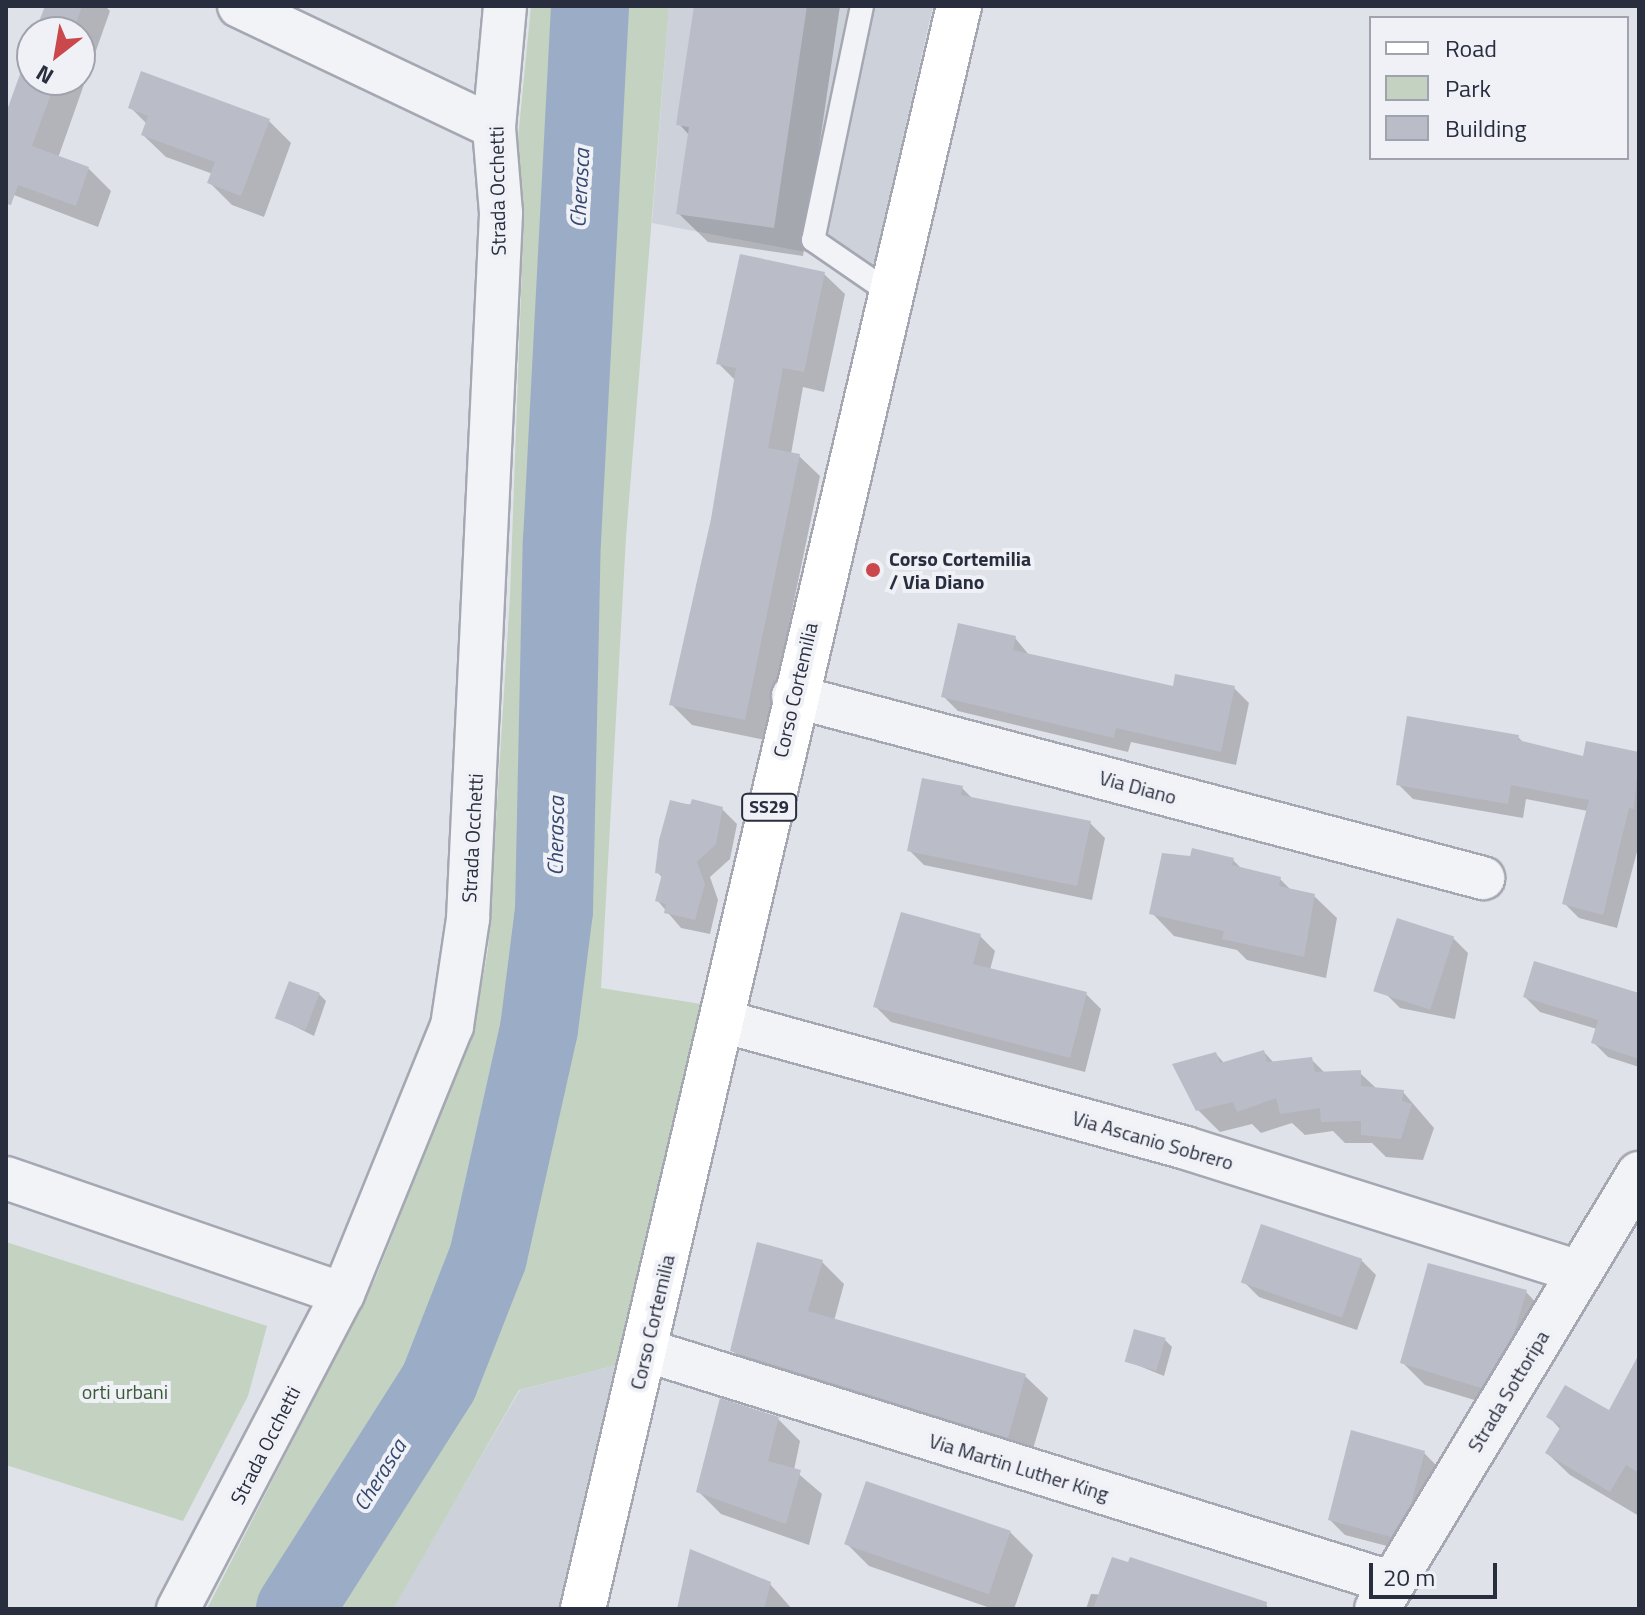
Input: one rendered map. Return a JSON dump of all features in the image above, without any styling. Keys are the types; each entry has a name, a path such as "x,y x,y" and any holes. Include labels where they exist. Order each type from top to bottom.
{"main road":[{"name":"Corso Cortemilia","path":"583,1609 722,1021 793,696 959,6"}],"street":[{"path":"239,6 494,127"},
{"name":"Strada Occhetti","path":"178,1609 343,1294 452,1026 468,919 501,213 494,127 505,6"},
{"name":"Via Diano","path":"793,696 1483,878"},
{"name":"Via Ascanio Sobrero","path":"722,1021 1186,1148 1580,1272"},
{"name":"Strada Sottoripa","path":"1385,1596 1639,1174"},
{"path":"6,1178 343,1294"},
{"name":"Via Martin Luther King","path":"645,1350 1385,1596"}],"lane":[{"path":"862,6 813,240 890,293"}],"shaded area":[{"path":"669,6 933,6 874,265 652,223"},
{"path":"621,1364 562,1609 392,1609 520,1390"}],"green space":[{"path":"531,6 669,6 626,537 601,988 707,1005 621,1364 519,1390 393,1609 207,1609 376,1277 473,1031 488,950 510,596 524,212 516,159"},
{"name":"orti urbani","path":"6,1242 267,1326 248,1396 183,1521 6,1465"}],"building":[{"path":"45,6 82,6 79,16 41,16"},
{"path":"694,6 807,6 774,228 676,214 689,127 676,125"},
{"path":"141,71 270,119 241,196 207,183 215,162 141,135 148,116 128,108"},
{"path":"16,85 16,96 50,96 32,146 89,167 76,206 18,185 11,205 6,204 6,113"},
{"path":"740,254 825,272 804,372 783,368 768,448 800,454 745,720 669,705 711,519 736,368 716,364"},
{"path":"958,623 1016,636 1013,650 1173,686 1175,674 1235,686 1221,752 1116,728 1114,738 941,697"},
{"path":"1407,716 1519,735 1518,740 1583,756 1586,741 1639,752 1634,809 1629,808 1603,915 1562,904 1589,800 1511,785 1508,804 1396,785"},
{"path":"922,778 963,786 961,795 1091,821 1077,886 907,851"},
{"path":"692,799 723,807 716,844 697,862 705,884 695,920 664,913 666,904 655,901 662,874 655,873 659,840 670,800 690,805"},
{"path":"1192,848 1234,858 1232,865 1281,877 1279,886 1315,894 1304,957 1222,939 1224,931 1149,914 1162,853 1190,856"},
{"path":"901,912 981,934 973,964 1087,992 1070,1058 873,1007"},
{"path":"1397,918 1454,937 1430,1010 1373,991"},
{"path":"1534,961 1639,993 1639,1059 1591,1043 1598,1020 1523,997"},
{"path":"289,981 320,993 305,1030 275,1018"},
{"path":"1264,1050 1267,1062 1312,1057 1315,1072 1361,1070 1361,1086 1404,1090 1402,1101 1412,1104 1401,1139 1361,1135 1361,1121 1321,1122 1320,1108 1280,1114 1276,1098 1237,1112 1233,1102 1196,1111 1172,1064 1216,1052 1220,1063"},
{"path":"1261,1224 1362,1259 1342,1317 1241,1283"},
{"path":"757,1242 823,1260 808,1311 1026,1374 1008,1438 730,1351"},
{"path":"1428,1263 1527,1290 1514,1333 1481,1388 1400,1363"},
{"path":"1134,1329 1166,1338 1156,1371 1125,1362"},
{"path":"1639,1354 1639,1473 1626,1465 1610,1492 1545,1453 1561,1426 1546,1417 1565,1385 1609,1410"},
{"path":"720,1398 779,1417 768,1461 801,1470 786,1524 696,1492"},
{"path":"1351,1430 1425,1451 1411,1504 1391,1537 1328,1520"},
{"path":"866,1481 1011,1531 989,1594 844,1544"},
{"path":"690,1549 771,1582 764,1609 677,1609"},
{"path":"1112,1557 1128,1562 1130,1557 1267,1602 1266,1609 1093,1609"}],"waterway":[{"name":"Cherasca","path":"295,1609 439,1382 488,1257 539,1029 554,911 562,541 590,6"}],"place":[{"name":"Corso Cortemilia / Via Diano","path":"873,570"}]}
